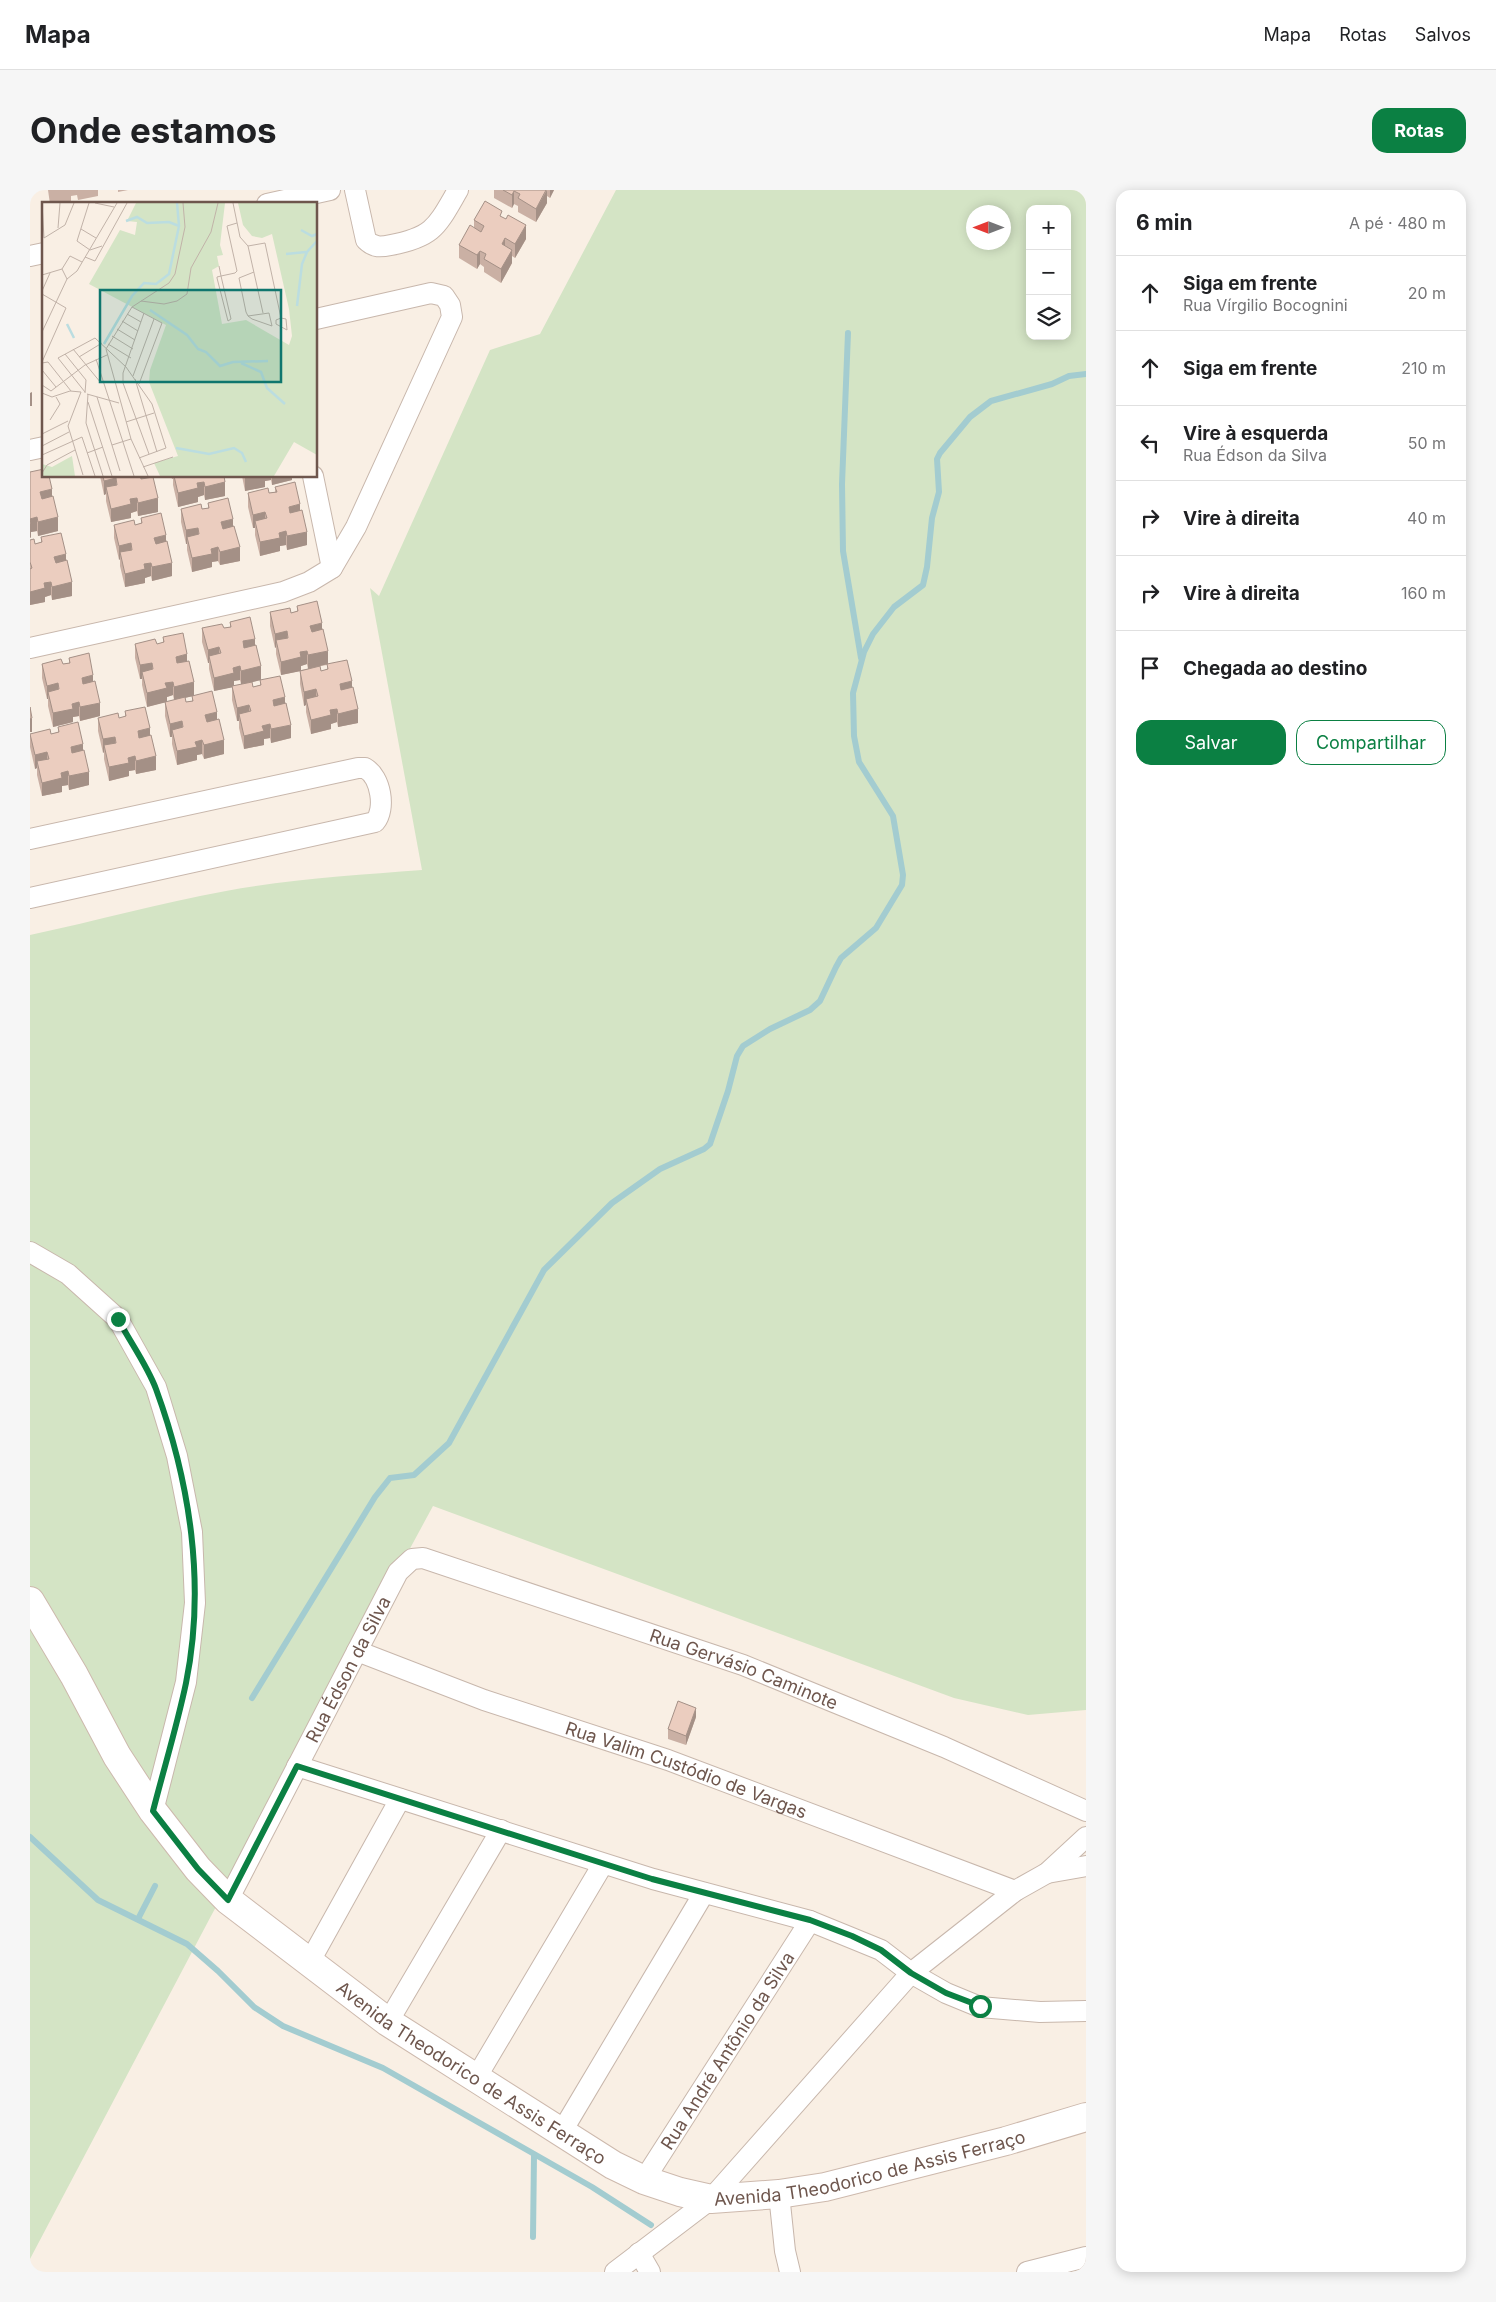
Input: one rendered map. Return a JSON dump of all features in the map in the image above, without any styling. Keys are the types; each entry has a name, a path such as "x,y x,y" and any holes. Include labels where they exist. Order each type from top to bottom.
{"street":[{"path":"277,202 330,190"},
{"path":"355,190 366,240 370,245 379,247 416,240 430,231 442,218 458,190"},
{"path":"30,648 283,592 309,582 332,568 356,527 452,317 450,305 444,296 431,293 318,319"},
{"path":"313,478 332,568"},
{"path":"30,839 358,768 366,768 375,776 381,804 381,812 375,822 30,898"},
{"path":"30,1252 68,1274 118,1319 156,1387 177,1456 192,1532 195,1603 186,1682 153,1811"},
{"name":"Rua Gervásio Caminote","path":"398,1572 412,1559 423,1558 743,1665 944,1747 1086,1811"},
{"name":"Rua Édson da Silva","path":"228,1900 398,1572"},
{"name":"Avenida Theodorico de Assis Ferraço","path":"30,1601 74,1675 117,1756 153,1811 198,1869 228,1900 388,2022 613,2165 644,2180 680,2192 711,2199 779,2194 844,2182 1006,2141 1086,2117"},
{"name":"Rua Valim Custódio de Vargas","path":"357,1651 484,1700 686,1767 1015,1890"},
{"path":"297,1766 603,1864 704,1893 810,1920 852,1936 881,1950 911,1973 946,1993 980,2006 1040,2012 1086,2011"},
{"path":"309,1963 400,1799"},
{"path":"388,2022 501,1830"},
{"path":"615,2272 711,2199 911,1973 1015,1890 1047,1873 1086,1837"},
{"path":"476,2078 603,1864"},
{"path":"1047,1873 1086,1866"},
{"path":"561,2133 704,1893"},
{"name":"Rua André Antônio da Silva","path":"644,2180 810,1920"},
{"path":"779,2194 785,2251 790,2272"},
{"path":"638,2253 650,2272"},
{"path":"1027,2272 1086,2257"},
{"path":"1082,2272 1086,2268"}],"green space":[{"path":"616,190 1086,190 1086,1710 1028,1715 954,1698 433,1506 211,1916 30,2259 30,935 177,901 250,887 324,878 422,870 370,588 379,596 490,350 540,334"}],"building":[{"path":"503,190 546,190 536,209 518,198 520,194 514,191 512,195"},
{"path":"485,201 502,211 500,216 506,219 508,215 526,225 515,244 505,238 502,244 512,250 501,269 484,259 486,254 480,251 477,255 459,245 470,225 481,232 484,226 474,220"},
{"path":"42,469 42,478 49,478 52,489 40,492 42,499 53,496 58,517 38,522 37,517 30,519 30,472"},
{"path":"103,478 116,478 104,481"},
{"path":"116,478 153,478 158,498 138,503 137,498 130,499 131,504 111,509 106,487 117,485"},
{"path":"174,478 224,478 225,482 205,487 204,482 197,483 198,488 178,493"},
{"path":"295,482 300,504 289,507 290,513 302,510 307,532 287,536 286,531 279,533 280,538 260,542 255,521 267,518 265,512 253,515 248,493 268,488 269,493 277,492 275,487"},
{"path":"228,498 233,519 221,522 223,529 234,526 240,547 220,552 218,547 211,549 212,554 192,558 187,537 199,534 198,528 186,530 181,509 201,504 202,509 209,508 208,503"},
{"path":"161,513 166,535 154,538 156,544 167,541 172,563 152,567 151,563 144,564 145,569 125,574 120,552 132,550 131,543 119,546 114,525 134,520 135,525 142,523 141,518"},
{"path":"61,533 66,554 54,557 56,563 67,560 72,582 52,587 51,582 44,583 45,588 30,592 30,569 32,568 30,562 30,540 34,539 35,544 42,542 41,537"},
{"path":"317,601 322,623 310,626 312,632 323,629 328,651 308,655 307,651 300,652 301,657 281,662 276,640 288,638 287,631 275,634 270,612 290,608 291,613 298,611 297,606"},
{"path":"250,617 255,639 243,641 244,648 256,645 261,666 241,671 240,666 233,668 234,673 214,678 209,656 221,653 219,647 208,650 202,628 222,624 224,628 231,627 230,622"},
{"path":"183,633 187,654 176,657 177,663 189,661 194,682 174,687 173,682 165,683 167,688 147,693 142,672 153,669 152,663 140,665 135,644 155,639 157,644 164,642 163,637"},
{"path":"89,653 93,675 82,678 83,684 95,681 100,703 80,707 79,702 72,704 73,709 53,713 48,692 59,689 58,683 47,686 42,664 61,659 63,664 70,663 69,658"},
{"path":"347,660 352,681 340,684 341,690 353,687 358,709 338,714 337,709 330,710 331,715 311,720 306,699 318,696 316,689 304,692 300,671 320,666 321,671 328,669 327,664"},
{"path":"280,676 285,697 273,700 274,706 286,703 291,725 271,729 270,724 262,726 264,731 244,736 239,714 251,711 249,705 237,708 232,686 252,682 253,687 261,685 260,680"},
{"path":"212,691 217,712 205,715 207,722 219,719 224,740 204,745 202,740 195,742 197,747 177,751 172,730 183,727 182,721 170,724 165,702 185,697 186,702 193,701 192,696"},
{"path":"145,707 150,728 138,731 139,738 151,735 156,756 136,761 135,756 128,758 129,763 109,767 104,745 116,743 115,737 103,739 98,718 118,713 119,718 126,716 125,711"},
{"path":"78,722 83,744 71,747 72,753 84,750 89,772 69,776 68,771 61,773 62,778 42,783 37,761 49,759 47,752 35,755 30,734 50,729 51,734 59,732 58,727"},
{"path":"678,1701 696,1708 686,1736 668,1729"}],"waterway":[{"path":"848,333 842,484 843,551 861,658"},
{"path":"252,1698 375,1497 390,1478 414,1475 449,1443 544,1270 612,1203 660,1169 704,1149 710,1144 728,1091 737,1056 743,1046 770,1029 810,1010 820,1001 841,958 876,928 902,885 903,875 893,816 859,762 854,736 853,693 864,652 873,634 894,607 923,585 927,567 932,518 939,492 937,459 970,417 991,401 1052,384 1069,376 1086,374"},
{"path":"30,1837 98,1900 187,1944 218,1971 254,2007 283,2026 383,2068 592,2187 651,2225"},
{"path":"138,1919 155,1886"},
{"path":"533,2237 534,2155"}],"route":[{"path":"118,1319 156,1387 177,1456 192,1532 195,1603 186,1682 153,1811 198,1869 228,1900 297,1766 652,1879 810,1920 852,1936 881,1950 911,1973 946,1993 980,2006"}]}
